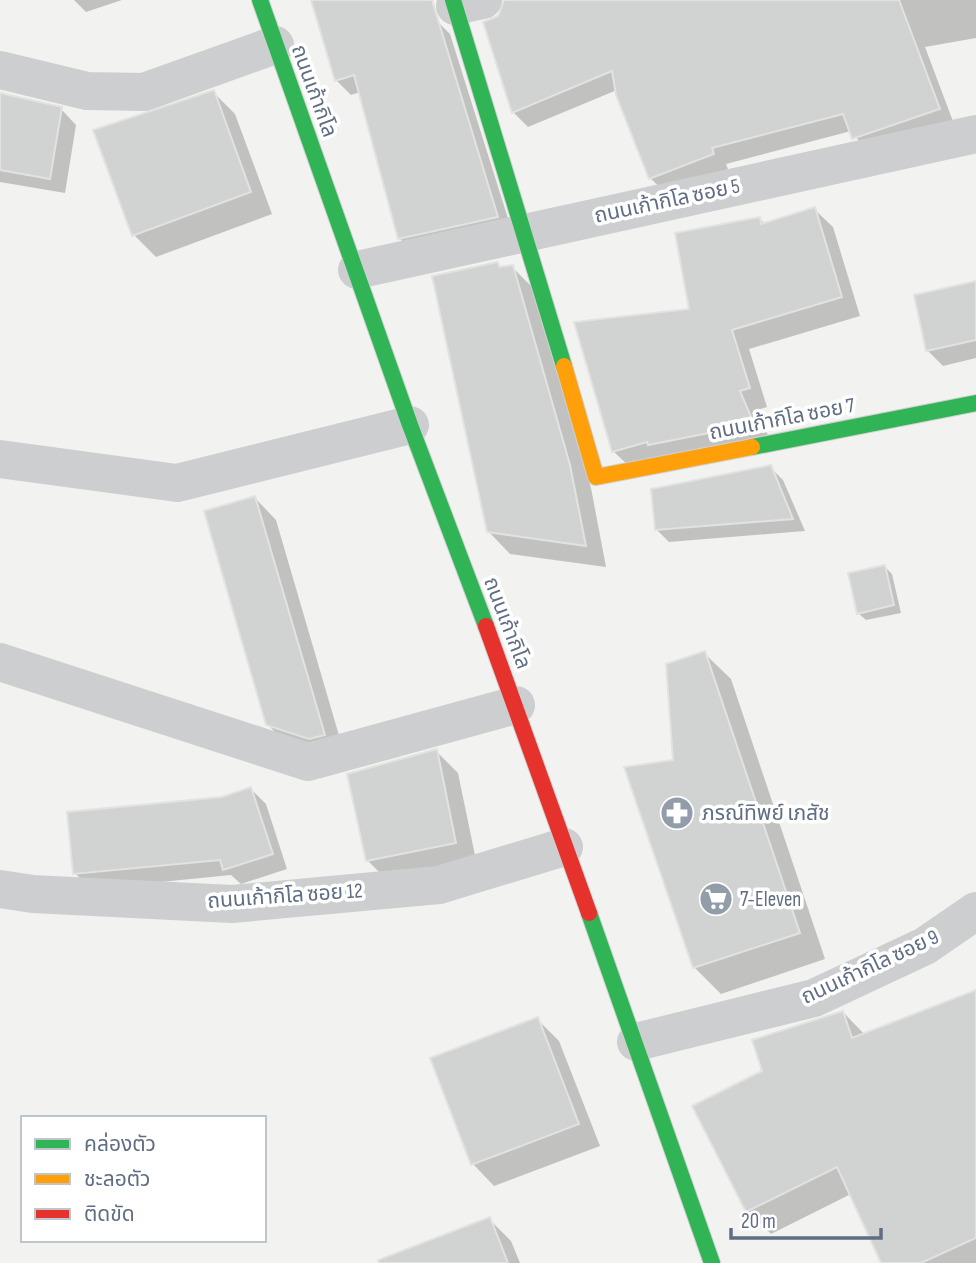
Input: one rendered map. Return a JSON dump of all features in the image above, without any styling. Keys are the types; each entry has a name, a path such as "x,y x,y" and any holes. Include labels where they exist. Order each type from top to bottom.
{"main road":[{"name":"ถนนเก้ากิโล","path":"260,0 410,425 516,705 712,1263"},
{"path":"463,2 526,232"},
{"name":"ถนนเก้ากิโล ซอย 7","path":"526,232 596,477 976,403"}],"street":[{"path":"0,70 87,91 144,92 275,45"},
{"name":"ถนนเก้ากิโล ซอย 5","path":"357,270 976,134"},
{"path":"0,459 177,483 410,425"},
{"path":"0,662 308,762 516,705"},
{"name":"ถนนเก้ากิโล ซอย 12","path":"0,889 33,894 232,904 439,885 565,847"},
{"name":"ถนนเก้ากิโล ซอย 9","path":"636,1042 814,998 925,946 976,911"}],"building":[{"path":"311,0 432,0 498,217 398,239 354,75 335,81"},
{"path":"504,0 899,0 940,109 852,139 843,114 712,148 714,154 649,179 616,95 612,71 512,113 483,22 498,16"},
{"path":"214,90 251,192 132,236 93,130"},
{"path":"0,93 62,107 50,179 0,170"},
{"path":"815,207 842,297 732,330 750,388 740,391 754,424 648,445 647,442 612,452 574,322 689,309 675,233 760,217 761,224"},
{"path":"498,262 499,267 513,265 570,465 586,546 487,532 432,276"},
{"path":"976,281 976,340 926,351 914,295"},
{"path":"771,465 793,519 655,530 651,489"},
{"path":"255,496 325,735 309,739 266,725 204,511"},
{"path":"885,565 894,605 857,614 848,573"},
{"path":"705,651 800,933 693,968 624,767 673,760 666,664"},
{"path":"437,749 456,843 366,861 347,774"},
{"path":"251,787 273,854 223,870 220,860 73,874 67,812 222,797"},
{"path":"976,990 976,1238 921,1263 881,1263 837,1167 746,1212 692,1106 762,1071 752,1040 843,1011 852,1038"},
{"path":"538,1017 579,1124 471,1165 430,1058"},
{"path":"490,1217 508,1263 379,1263 378,1260"}],"traffic: fast":[{"path":"260,0 410,425 486,626"},
{"path":"453,0 564,366"},
{"path":"752,447 976,403"},
{"path":"589,913 712,1263"}],"traffic: slow":[{"path":"564,366 596,477 752,447"}],"traffic: jam":[{"path":"486,626 589,913"}],"place":[{"name":"ภรณ์ทิพย์ เภสัช","path":"677,813"},
{"name":"7-Eleven","path":"716,899"}]}
